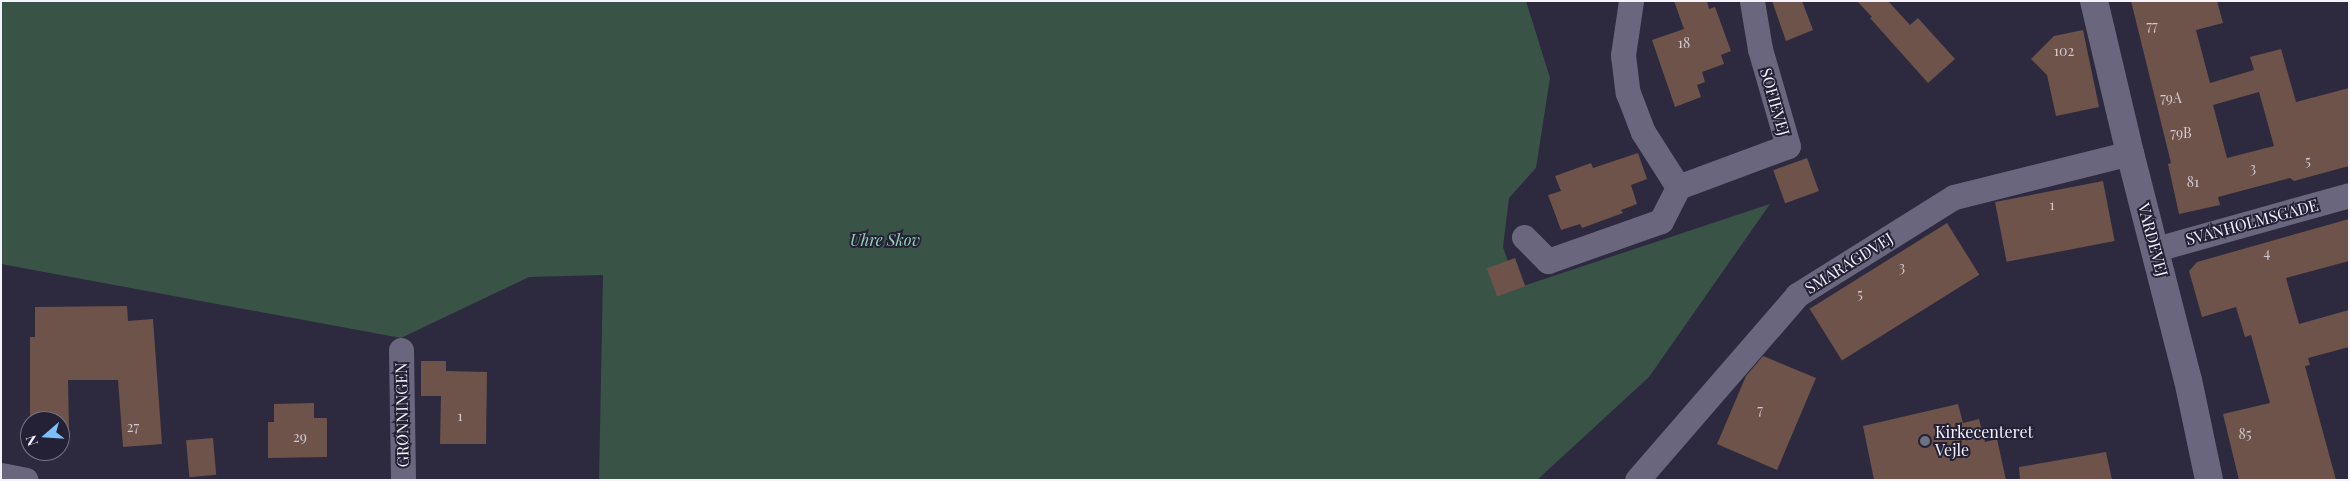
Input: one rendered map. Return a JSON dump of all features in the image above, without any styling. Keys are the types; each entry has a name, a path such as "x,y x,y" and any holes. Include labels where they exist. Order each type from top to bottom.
{"street":[{"path":"1524,237 1548,261 1661,221 1678,187 1643,132 1628,93 1624,55 1631,1"},
{"name":"SOFIEVEJ","path":"1678,187 1788,146 1760,49 1752,1"},
{"name":"VARDEVEJ","path":"2094,1 2130,153 2156,248 2188,380 2209,480"},
{"name":"SMARAGDVEJ","path":"1637,480 1797,295 1954,197 2130,153"},
{"name":"SVANHOLMSGADE","path":"2156,248 2349,195"},
{"name":"GRØNNINGEN","path":"401,350 403,480"},
{"path":"1,475 26,480"}],"green space":[{"name":"Uhre Skov","path":"1,1 1526,1 1550,78 1536,168 1509,198 1503,247 1517,288 1770,204 1649,377 1537,480 599,480 603,275 529,277 401,338 1,264"}],"building":[{"path":"1674,1 1707,1 1709,9 1715,7 1731,51 1721,55 1724,64 1702,72 1705,82 1697,85 1701,97 1675,107 1652,40 1684,29"},
{"path":"1772,1 1802,1 1813,30 1786,41"},
{"path":"1857,1 1888,1 1910,25 1918,18 1955,59 1928,83"},
{"path":"2131,1 2217,1 2223,23 2196,30 2210,83 2254,70 2250,57 2281,49 2296,102 2349,88 2349,166 2294,181 2290,178 2218,197 2220,205 2179,214 2168,164 2171,163","holes":["2259,92 2274,146 2227,158 2213,105"]},
{"path":"2083,30 2099,107 2056,116 2047,75 2031,59 2054,36"},
{"path":"1638,153 1647,179 1631,185 1637,204 1621,210 1623,213 1582,228 1580,224 1561,230 1548,195 1561,191 1555,176 1591,163 1593,168"},
{"path":"1807,158 1819,191 1785,203 1773,170"},
{"path":"2103,181 2115,241 2007,262 1995,202"},
{"path":"2349,219 2349,261 2286,278 2299,324 2349,310 2349,347 2308,358 2310,365 2305,366 2336,480 2239,480 2223,414 2270,403 2251,335 2245,337 2236,307 2202,317 2189,271 2197,262"},
{"path":"1947,223 1979,275 1842,361 1810,309"},
{"path":"1515,258 1525,286 1497,296 1487,268"},
{"path":"127,306 128,321 153,319 162,444 123,447 118,380 68,380 69,411 30,411 30,337 35,337 35,307"},
{"path":"1763,356 1816,378 1777,470 1717,444 1746,376"},
{"path":"421,361 446,361 446,371 487,372 486,444 440,444 441,396 421,396"},
{"path":"314,403 314,418 327,418 327,457 268,458 268,422 274,422 274,404"},
{"name":"Kirkecenteret Vejle","path":"1958,404 1963,423 1979,419 1985,442 1997,439 2006,480 1874,480 1863,426"},
{"path":"213,438 216,475 189,477 186,440"},
{"path":"2106,452 2112,480 2020,480 2019,467"}],"place":[{"name":"Kirkecenteret Vejle","path":"1925,441"}]}
